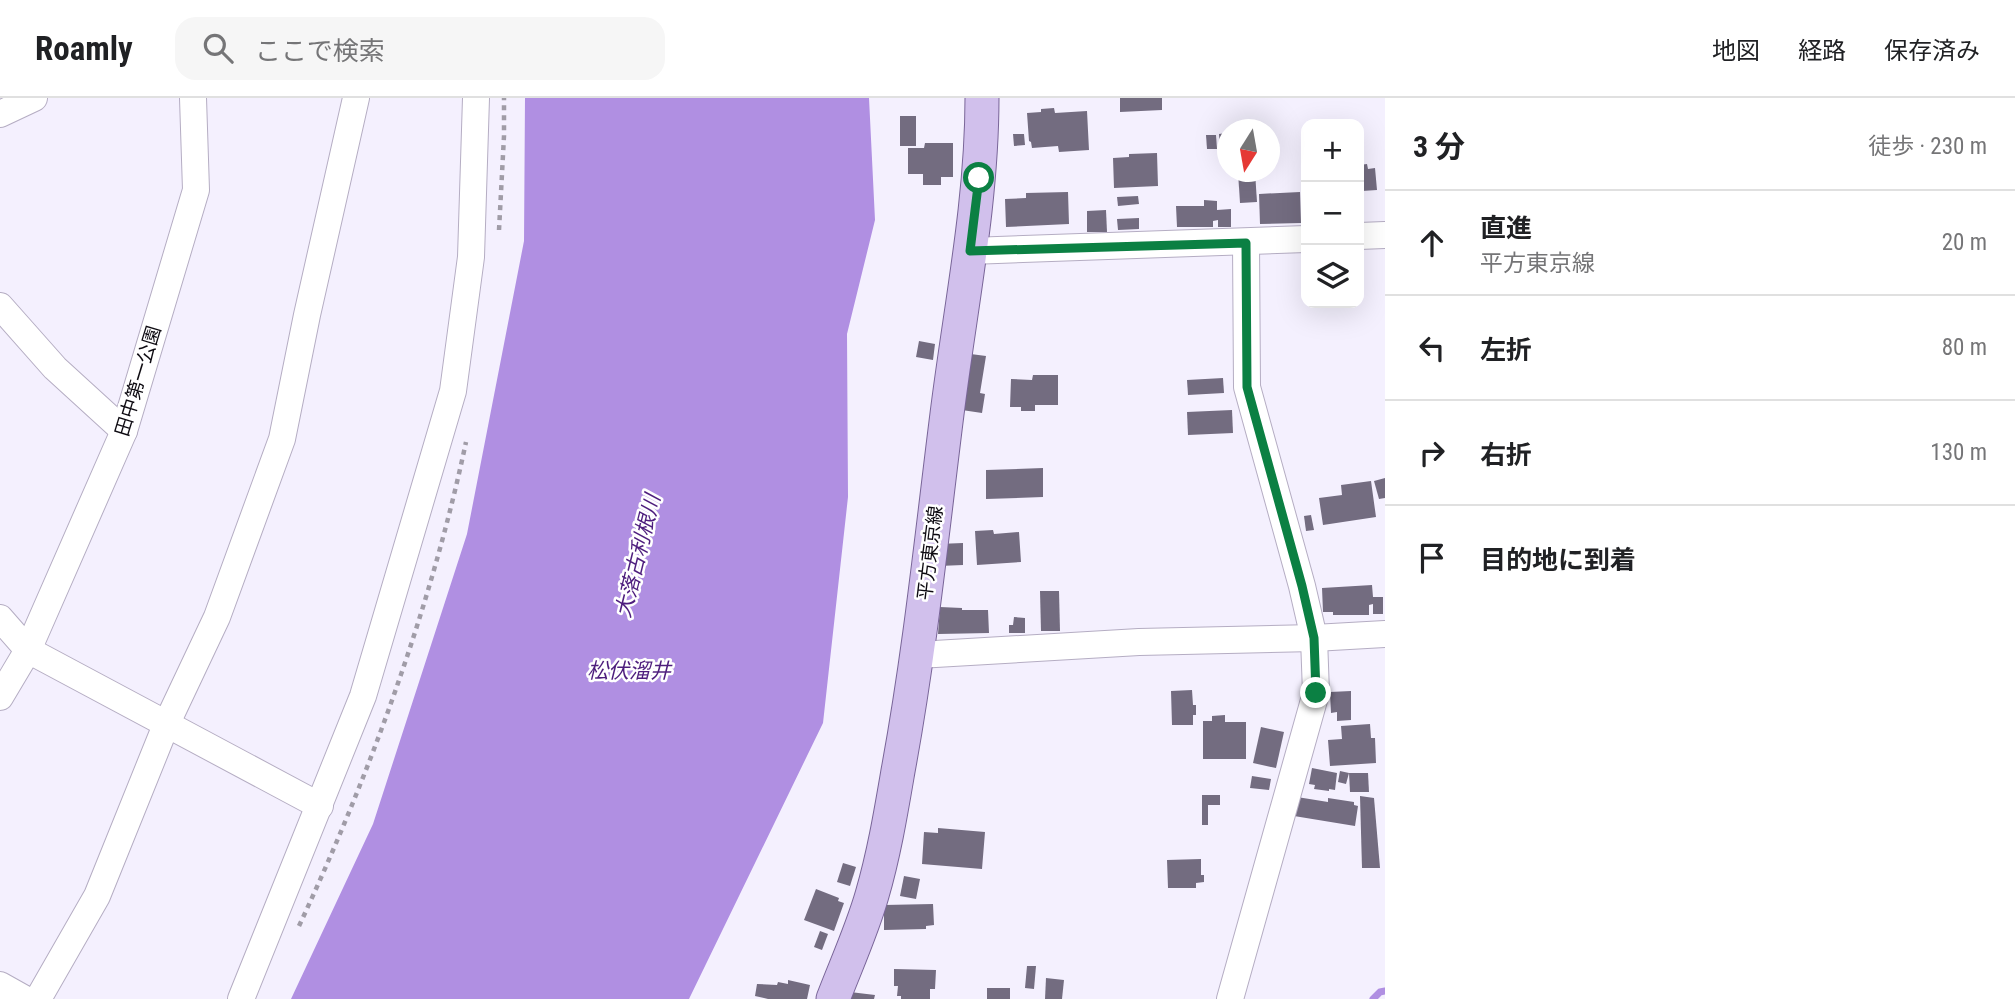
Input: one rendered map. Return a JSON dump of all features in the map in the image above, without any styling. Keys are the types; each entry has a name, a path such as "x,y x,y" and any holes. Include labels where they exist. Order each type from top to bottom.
{"main road":[{"name":"平方東京線","path":"833,999 872,896 885,841 918,655 979,178 982,98"}],"street":[{"path":"0,114 34,98"},
{"name":"田中第一公園","path":"0,697 28,650 124,431 196,190 193,98"},
{"path":"38,999 97,896 166,725 217,617 282,439 356,98"},
{"path":"241,999 363,696 453,391 471,257 476,98"},
{"path":"1364,236 1385,235"},
{"path":"970,251 1301,239"},
{"path":"1230,999 1316,693 1314,638 1247,387 1246,243"},
{"path":"3,313 55,368 124,431"},
{"path":"0,618 28,650 320,806"},
{"path":"918,655 1139,642 1385,634"},
{"path":"0,985 25,999"}],"water":[{"name":"松伏溜井","path":"525,98 869,98 875,220 847,334 848,497 823,723 689,999 291,999 373,824 467,534 524,241"}],"building":[{"path":"1120,98 1162,98 1162,110 1120,112"},
{"path":"1054,108 1055,113 1087,111 1089,150 1059,152 1058,146 1032,148 1027,113"},
{"path":"900,116 916,116 916,146 900,146"},
{"path":"1013,134 1024,134 1025,145 1014,146"},
{"path":"1206,135 1216,135 1217,149 1207,149"},
{"path":"925,143 953,143 953,177 941,177 941,185 923,185 923,174 908,174 908,148 924,148"},
{"path":"1157,153 1158,186 1114,188 1113,158 1129,157 1129,154"},
{"path":"1364,164 1367,164 1368,169 1375,168 1377,190 1364,191"},
{"path":"1239,182 1256,182 1257,202 1240,203"},
{"path":"1068,192 1069,224 1006,227 1005,199 1026,198 1026,193"},
{"path":"1300,192 1301,223 1260,224 1259,194"},
{"path":"1138,196 1139,204 1118,206 1117,197"},
{"path":"1204,200 1217,201 1217,210 1231,209 1231,227 1218,227 1218,220 1213,221 1213,227 1177,227 1176,206 1204,206"},
{"path":"1106,210 1107,232 1087,232 1087,211"},
{"path":"1139,218 1139,229 1118,230 1117,219"},
{"path":"919,341 935,344 933,360 916,357"},
{"path":"963,353 986,356 980,393 985,394 982,413 955,409"},
{"path":"1033,375 1058,375 1058,405 1035,405 1035,411 1021,411 1021,407 1010,407 1011,379 1032,380"},
{"path":"1223,378 1224,393 1188,395 1187,380"},
{"path":"1232,410 1233,433 1188,435 1187,412"},
{"path":"1043,468 1043,497 986,499 986,470"},
{"path":"1385,478 1385,498 1379,499 1374,481"},
{"path":"1371,481 1376,517 1323,525 1319,498 1342,495 1341,485"},
{"path":"1311,515 1314,530 1306,531 1304,516"},
{"path":"993,530 994,534 1019,532 1021,562 977,565 975,531"},
{"path":"963,543 963,565 939,566 938,544"},
{"path":"1372,585 1373,597 1383,597 1383,614 1373,614 1373,604 1369,605 1369,615 1333,615 1333,612 1323,612 1322,588"},
{"path":"1040,591 1059,591 1060,631 1041,631"},
{"path":"940,607 988,610 989,633 938,634"},
{"path":"1014,617 1025,618 1025,633 1009,633 1009,625 1013,625"},
{"path":"1192,690 1193,705 1196,705 1193,725 1172,725 1171,691"},
{"path":"1351,691 1351,720 1337,721 1337,712 1331,713 1330,692"},
{"path":"1225,715 1225,722 1246,722 1246,759 1203,759 1203,721 1212,721 1212,716"},
{"path":"1370,724 1371,738 1375,738 1376,763 1330,766 1328,740 1342,739 1341,726"},
{"path":"1261,727 1284,732 1276,768 1253,763"},
{"path":"1312,768 1337,773 1335,790 1314,789 1315,785 1309,784"},
{"path":"1340,771 1349,773 1346,784 1338,782"},
{"path":"1349,773 1368,773 1369,792 1350,792"},
{"path":"1252,776 1271,779 1269,790 1250,788"},
{"path":"1202,795 1220,795 1220,805 1208,805 1208,825 1202,825"},
{"path":"1360,796 1374,798 1380,868 1362,868"},
{"path":"1297,797 1328,802 1328,798 1354,802 1354,805 1358,806 1355,826 1294,816"},
{"path":"938,828 985,832 982,869 922,864 924,832 938,833"},
{"path":"1201,859 1204,882 1196,883 1196,888 1168,888 1167,860"},
{"path":"843,863 856,867 850,886 837,882"},
{"path":"904,876 920,879 916,899 900,896"},
{"path":"816,889 839,898 838,901 844,903 834,931 804,920"},
{"path":"933,904 934,925 926,926 926,929 884,930 884,905"},
{"path":"820,931 828,934 822,950 814,947"},
{"path":"1027,966 1036,966 1034,989 1025,988"},
{"path":"894,969 936,970 935,989 930,989 930,999 901,999 901,996 897,996"},
{"path":"1046,978 1064,980 1062,999 1045,999"},
{"path":"788,980 810,985 807,999 768,999 755,996 757,984 788,984"},
{"path":"987,988 1010,988 1010,999 987,999"},
{"path":"850,992 875,995 874,999 850,999"}],"waterway":[{"path":"1373,999 1385,991"}],"route":[{"path":"979,178 970,251 1246,243 1247,387 1314,638 1316,693"}],"water label":[{"name":"大落古利根川","path":"638,556"}]}
